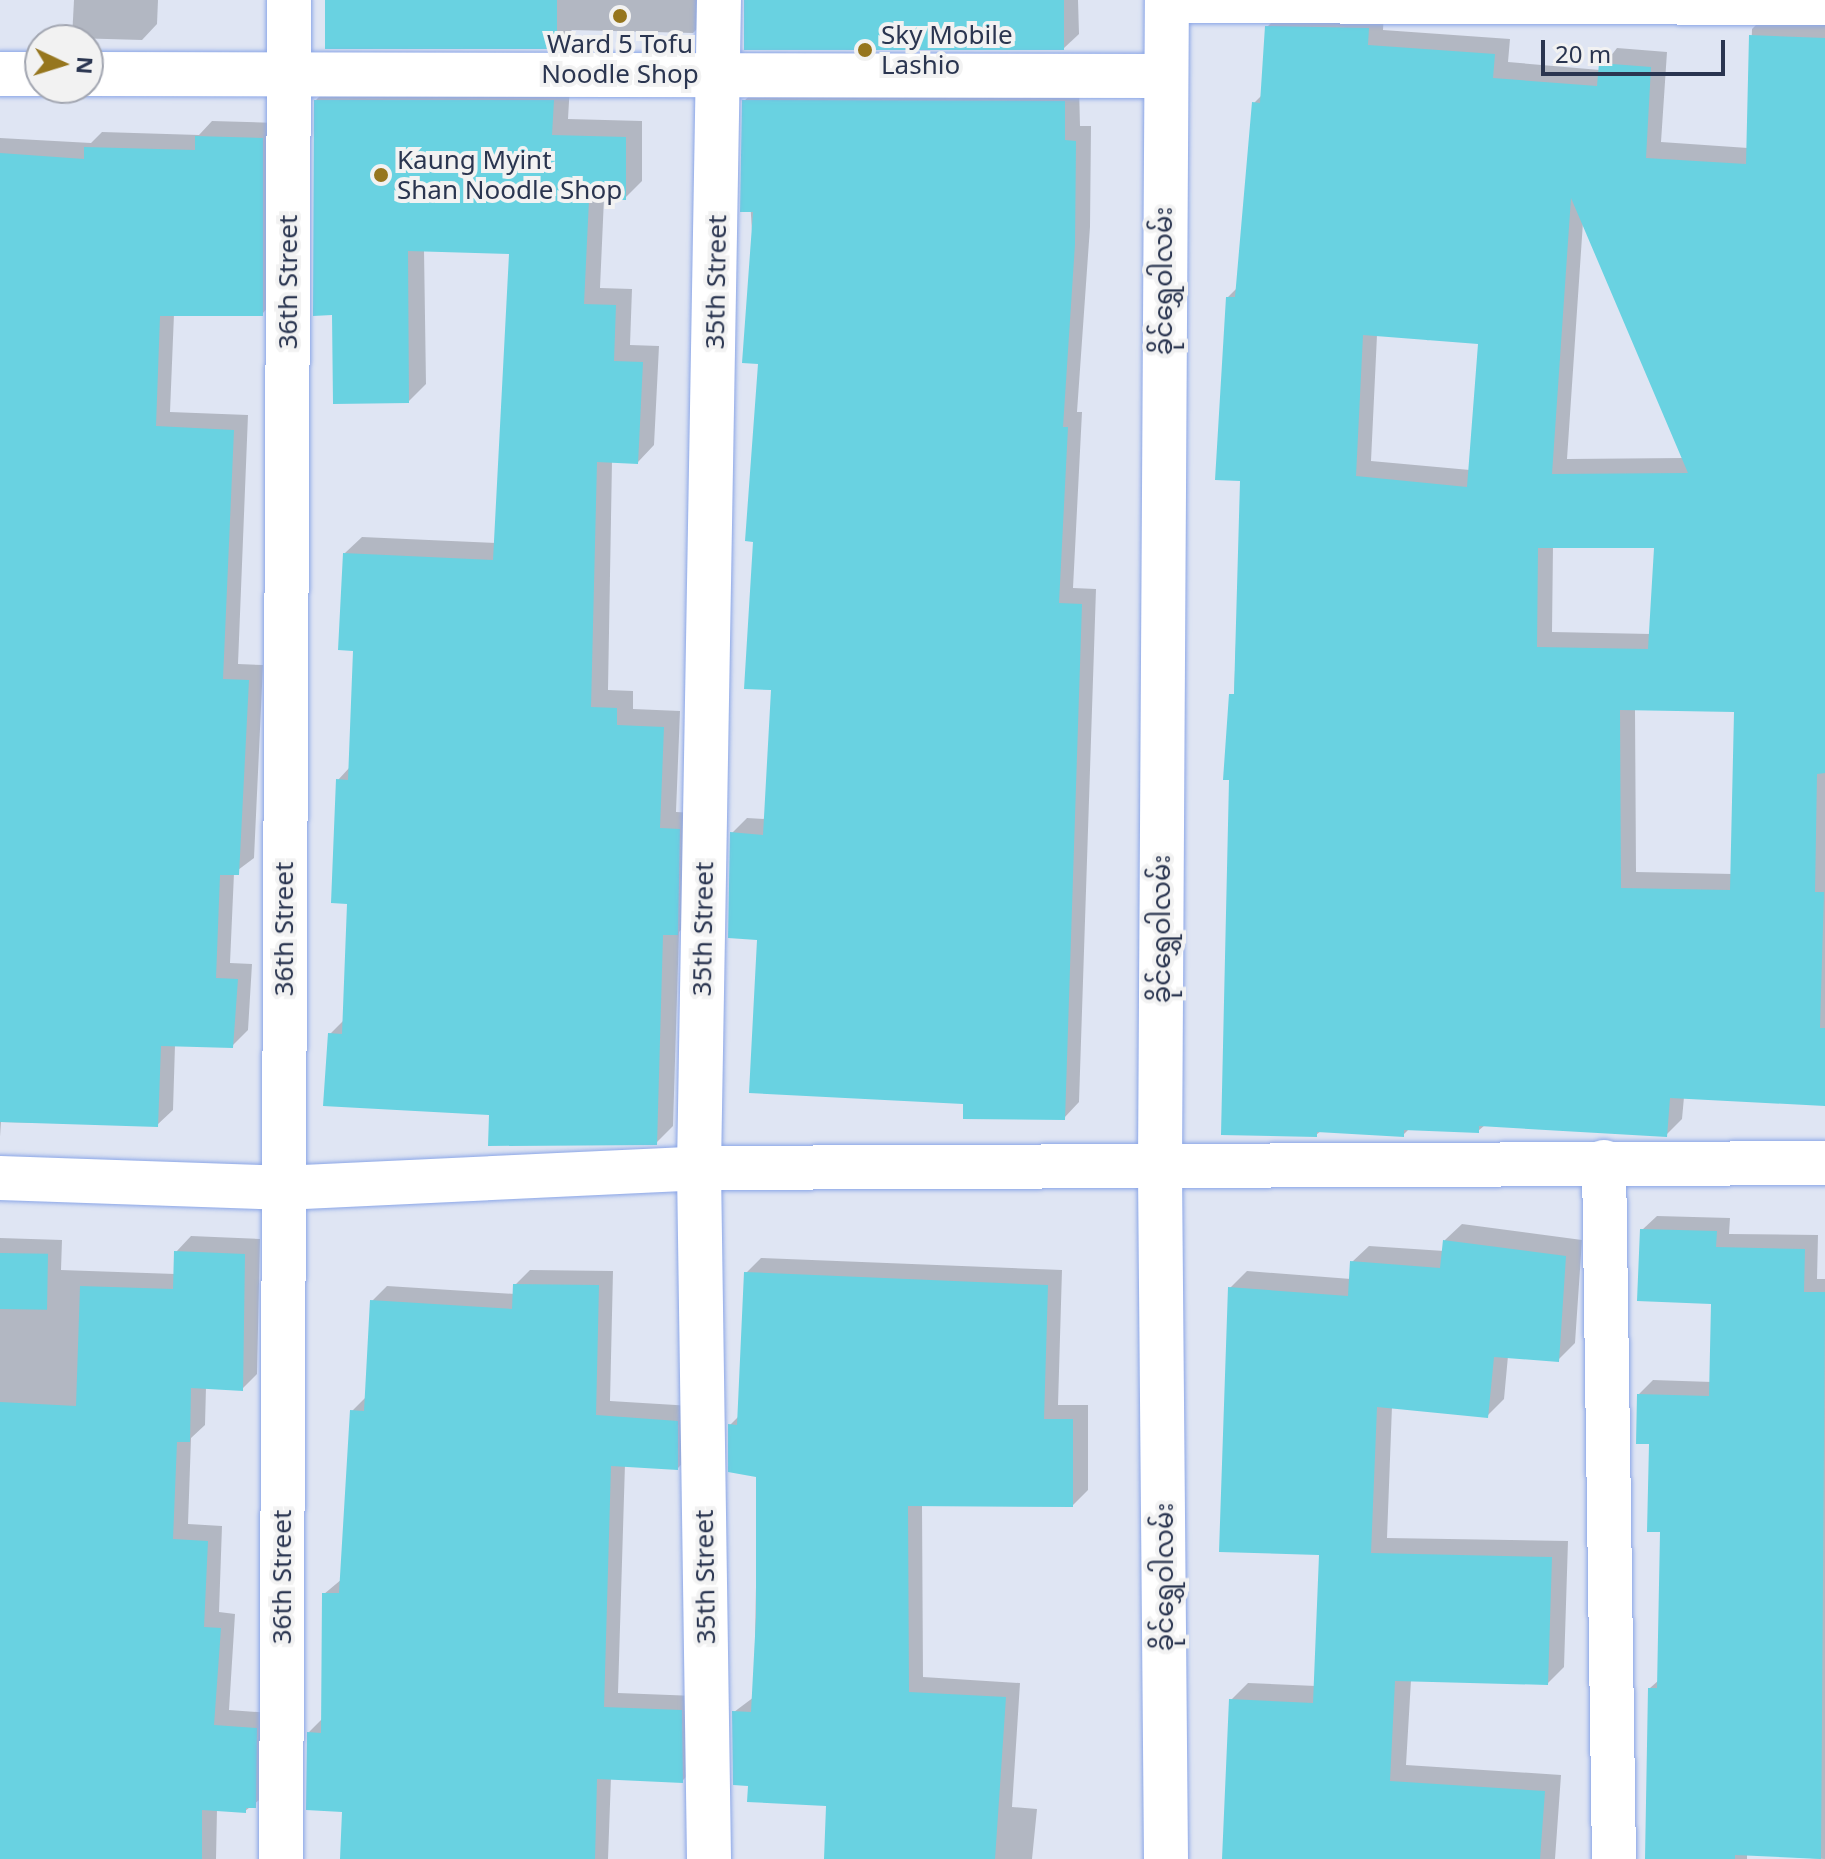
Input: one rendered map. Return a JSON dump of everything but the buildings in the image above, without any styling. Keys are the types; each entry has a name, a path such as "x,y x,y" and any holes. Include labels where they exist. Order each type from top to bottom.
{"street":[{"name":"36th Street","path":"281,1859 289,0"},
{"name":"35th Street","path":"709,1859 699,1168 719,0"},
{"path":"1167,1 1825,3"},
{"name":"ခိုင်ရွှေဝါလမ်း","path":"1166,1859 1160,1165 1164,76 1167,1"},
{"path":"0,74 24,74"},
{"path":"104,74 1164,76"},
{"path":"1604,1162 1614,1859"},
{"path":"0,1178 282,1188 699,1168 1825,1163"}],"place":[{"name":"Ward 5 Tofu Noodle Shop","path":"620,16"},
{"name":"Sky Mobile Lashio","path":"865,50"},
{"name":"Kaung Myint Shan Noodle Shop","path":"381,175"}]}
